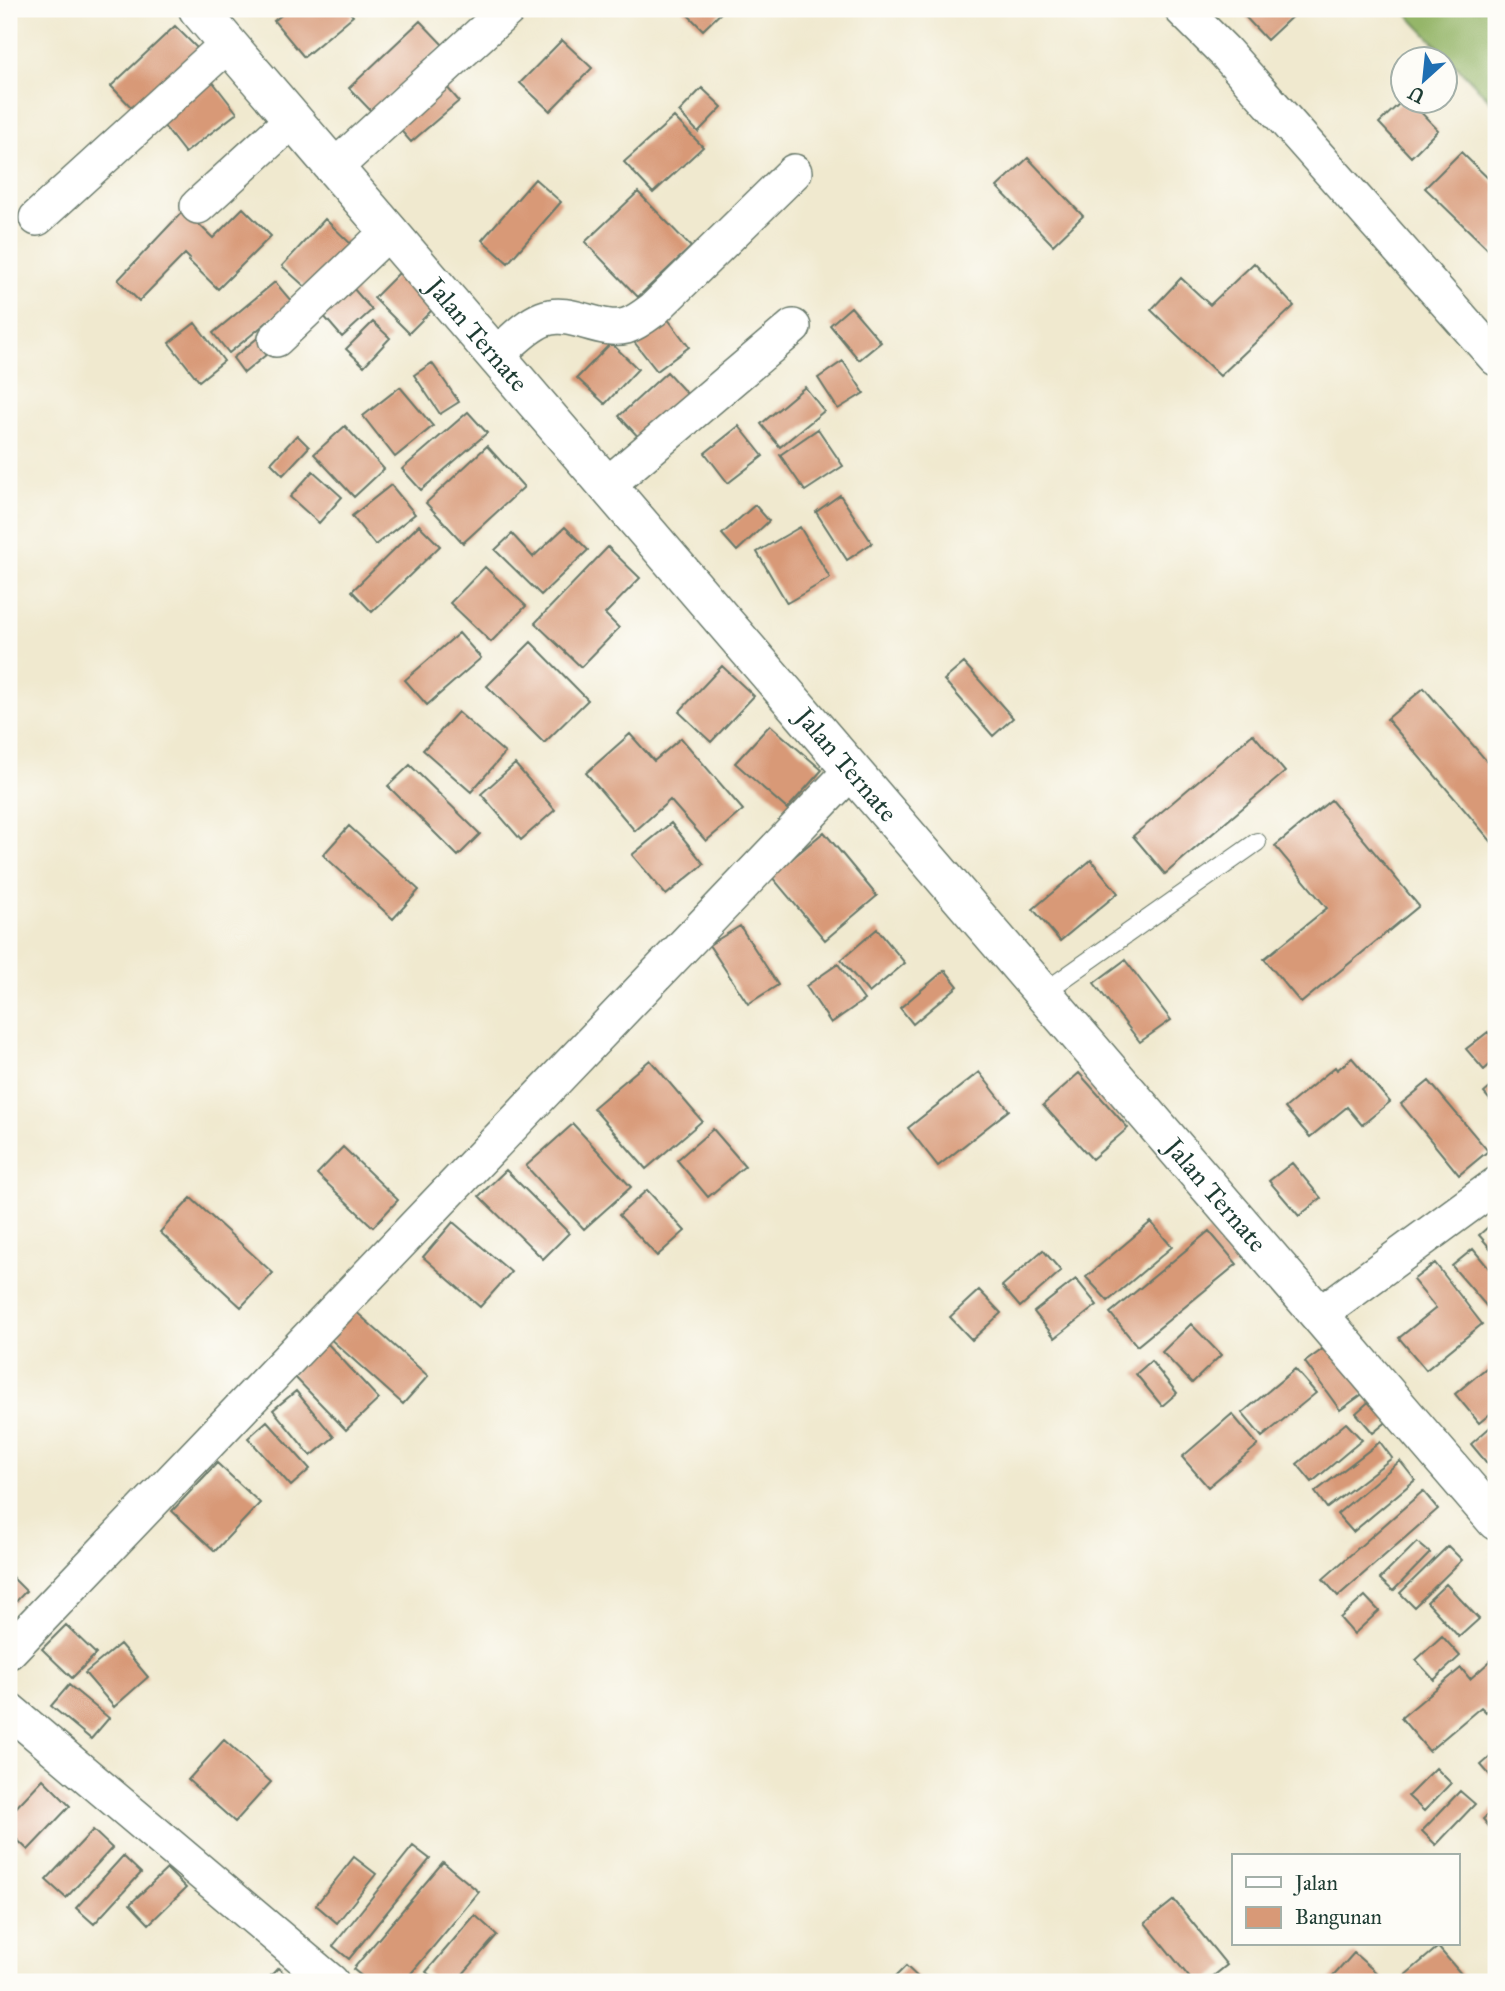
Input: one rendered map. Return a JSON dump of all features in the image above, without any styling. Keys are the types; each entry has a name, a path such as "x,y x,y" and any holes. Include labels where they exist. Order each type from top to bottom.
{"street":[{"name":"Jalan Ternate","path":"198,9 1496,1521"},
{"path":"333,169 508,9"},
{"path":"1182,9 1225,52 1496,358"},
{"path":"37,218 229,44"},
{"path":"198,206 292,120"},
{"path":"495,356 543,319 559,317 624,327 637,321 654,309 794,172"},
{"path":"275,339 388,232"},
{"path":"606,486 793,327"},
{"path":"9,1651 852,771"},
{"path":"1319,1315 1496,1185"},
{"path":"9,1710 331,1982"}],"lane":[{"path":"1043,993 1257,842"}],"green space":[{"path":"1402,9 1496,9 1496,107 1460,69 1460,46 1437,46"}],"building":[{"path":"289,9 347,9 353,16 304,57 274,21"},
{"path":"682,9 725,9 703,30"},
{"path":"1238,9 1300,9 1267,40"},
{"path":"420,21 443,45 372,112 349,88"},
{"path":"175,26 202,53 137,113 111,86"},
{"path":"562,40 592,68 550,111 520,83"},
{"path":"209,77 237,113 185,153 157,117"},
{"path":"438,77 459,101 411,142 390,118"},
{"path":"702,88 722,107 698,132 679,112"},
{"path":"1390,112 1390,116 1424,116 1438,130 1411,157 1379,123"},
{"path":"674,117 703,147 653,193 624,162"},
{"path":"1461,152 1496,186 1496,247 1491,252 1425,188"},
{"path":"1028,158 1083,216 1053,245 997,187"},
{"path":"535,179 561,202 508,263 482,240"},
{"path":"638,192 691,247 638,297 585,242"},
{"path":"243,208 271,236 218,289 185,254 139,301 118,280 184,210 213,238"},
{"path":"325,219 353,246 311,292 282,266"},
{"path":"1254,263 1294,306 1220,376 1151,310 1181,278 1210,305"},
{"path":"399,273 434,308 409,333 374,298"},
{"path":"275,282 292,302 229,353 213,333"},
{"path":"353,288 372,310 342,337 323,315"},
{"path":"851,307 881,342 859,360 830,325"},
{"path":"664,314 689,347 657,371 631,338"},
{"path":"373,322 390,338 364,366 346,349"},
{"path":"195,323 224,361 199,381 169,343"},
{"path":"260,336 272,350 244,373 233,358"},
{"path":"611,343 638,369 605,404 577,378"},
{"path":"843,361 864,393 838,409 818,378"},
{"path":"432,363 459,402 440,414 414,375"},
{"path":"667,372 690,397 642,441 619,416"},
{"path":"400,387 433,426 395,457 363,416"},
{"path":"805,387 824,411 780,447 761,424"},
{"path":"468,412 487,433 421,490 402,469"},
{"path":"345,426 384,469 354,497 314,454"},
{"path":"739,426 763,456 728,483 705,453"},
{"path":"818,429 843,466 805,491 780,455"},
{"path":"297,435 309,447 283,475 271,463"},
{"path":"487,446 524,487 463,543 426,503"},
{"path":"313,471 342,497 319,523 290,497"},
{"path":"391,485 415,514 375,545 352,516"},
{"path":"840,495 872,543 847,560 816,512"},
{"path":"755,505 769,521 737,551 722,534"},
{"path":"419,525 440,546 372,612 352,591"},
{"path":"565,527 588,550 541,595 495,550 512,534 533,557"},
{"path":"800,527 830,578 787,603 757,552"},
{"path":"608,547 640,578 605,614 619,628 581,667 535,623"},
{"path":"485,567 526,606 491,642 450,603"},
{"path":"459,633 481,658 427,705 405,680"},
{"path":"531,642 588,700 544,743 487,686"},
{"path":"964,663 1013,718 993,736 944,680"},
{"path":"722,666 754,696 711,742 679,712"},
{"path":"1424,688 1496,772 1496,847 1387,719"},
{"path":"458,712 505,753 471,792 423,750"},
{"path":"770,725 822,770 787,809 735,763"},
{"path":"630,734 654,761 681,738 743,810 706,841 670,800 635,831 586,773"},
{"path":"1253,734 1285,772 1165,874 1133,836"},
{"path":"515,764 555,810 521,840 481,794"},
{"path":"410,765 480,834 458,856 388,786"},
{"path":"1331,800 1419,906 1301,1003 1264,959 1327,908 1275,846"},
{"path":"671,823 704,864 666,895 632,855"},
{"path":"349,826 419,890 393,919 323,855"},
{"path":"824,832 877,896 825,940 771,876"},
{"path":"1091,860 1118,893 1060,941 1033,909"},
{"path":"740,926 778,985 748,1004 709,945"},
{"path":"877,929 905,963 869,993 841,960"},
{"path":"1125,960 1171,1020 1140,1042 1094,983"},
{"path":"838,964 864,1000 831,1023 806,986"},
{"path":"945,970 958,986 913,1024 900,1008"},
{"path":"1488,1032 1496,1042 1496,1059 1484,1070 1466,1049"},
{"path":"1352,1058 1390,1102 1362,1125 1347,1107 1310,1137 1285,1108 1335,1067 1337,1070"},
{"path":"650,1060 702,1121 646,1169 593,1108"},
{"path":"979,1072 1009,1110 938,1166 908,1128"},
{"path":"1079,1073 1128,1128 1092,1159 1043,1105"},
{"path":"1429,1081 1488,1151 1459,1175 1401,1104"},
{"path":"1496,1083 1496,1107 1484,1093"},
{"path":"573,1124 631,1187 584,1229 526,1166"},
{"path":"713,1129 745,1166 708,1197 677,1160"},
{"path":"343,1147 398,1200 373,1227 317,1174"},
{"path":"1292,1163 1321,1198 1299,1216 1269,1181"},
{"path":"506,1170 569,1233 543,1259 479,1196"},
{"path":"647,1190 685,1231 657,1256 619,1215"},
{"path":"191,1198 273,1273 241,1307 160,1232"},
{"path":"1496,1220 1496,1255 1479,1235"},
{"path":"453,1222 511,1272 480,1307 423,1257"},
{"path":"1151,1222 1172,1247 1108,1301 1086,1277"},
{"path":"1209,1231 1237,1264 1137,1346 1110,1313"},
{"path":"1473,1249 1496,1277 1496,1303 1489,1309 1452,1266"},
{"path":"1043,1250 1061,1271 1020,1307 1002,1286"},
{"path":"1435,1263 1482,1324 1426,1370 1399,1338 1436,1308 1413,1280"},
{"path":"1076,1279 1097,1305 1055,1338 1034,1312"},
{"path":"979,1290 1001,1313 972,1340 950,1317"},
{"path":"353,1309 428,1376 403,1404 328,1337"},
{"path":"1191,1324 1221,1355 1192,1383 1162,1352"},
{"path":"1334,1341 1368,1390 1340,1410 1305,1362"},
{"path":"326,1342 379,1399 346,1430 291,1373"},
{"path":"1496,1360 1496,1409 1479,1423 1455,1394"},
{"path":"1151,1361 1177,1393 1162,1406 1136,1374"},
{"path":"1295,1369 1316,1393 1262,1437 1242,1413"},
{"path":"296,1391 334,1437 311,1456 273,1410"},
{"path":"1373,1398 1390,1419 1373,1433 1356,1413"},
{"path":"1232,1414 1258,1445 1208,1487 1182,1457"},
{"path":"267,1421 310,1469 291,1486 248,1438"},
{"path":"1496,1422 1496,1474 1471,1444"},
{"path":"1346,1423 1362,1440 1312,1482 1297,1464"},
{"path":"1380,1442 1392,1458 1327,1508 1315,1492"},
{"path":"1400,1461 1415,1480 1353,1532 1337,1514"},
{"path":"217,1463 260,1503 215,1551 172,1511"},
{"path":"1423,1491 1438,1509 1338,1596 1323,1579"},
{"path":"1417,1542 1430,1553 1393,1591 1380,1579"},
{"path":"1448,1546 1462,1560 1414,1607 1400,1593"},
{"path":"9,1574 26,1591 9,1609"},
{"path":"1446,1584 1479,1619 1459,1637 1427,1602"},
{"path":"1365,1596 1379,1611 1354,1634 1340,1618"},
{"path":"66,1625 96,1654 72,1678 42,1649"},
{"path":"1442,1636 1460,1656 1434,1680 1416,1660"},
{"path":"120,1644 148,1677 114,1707 85,1673"},
{"path":"1496,1656 1496,1703 1486,1712 1481,1707 1429,1751 1401,1718 1461,1668 1470,1679"},
{"path":"69,1685 109,1718 91,1739 51,1706"},
{"path":"224,1740 271,1782 235,1822 188,1780"},
{"path":"1496,1752 1496,1782 1481,1765"},
{"path":"1436,1768 1451,1783 1424,1811 1408,1796"},
{"path":"43,1779 70,1806 28,1850 9,1832 9,1815"},
{"path":"1460,1791 1475,1804 1436,1845 1422,1831"},
{"path":"1496,1807 1496,1835 1483,1819"},
{"path":"93,1830 112,1848 66,1898 46,1880"},
{"path":"413,1846 430,1859 349,1959 333,1946"},
{"path":"123,1856 141,1873 94,1924 76,1908"},
{"path":"354,1857 376,1874 337,1923 316,1905"},
{"path":"443,1862 479,1892 404,1982 369,1982 353,1969"},
{"path":"167,1869 186,1888 149,1924 130,1904"},
{"path":"1174,1900 1227,1965 1206,1982 1193,1982 1145,1923"},
{"path":"475,1915 497,1935 456,1982 438,1982 426,1972"},
{"path":"1438,1947 1468,1982 1409,1982 1404,1976"},
{"path":"1354,1953 1387,1982 1328,1982"},
{"path":"906,1966 923,1982 890,1982"},
{"path":"278,1968 294,1982 265,1982"}]}
